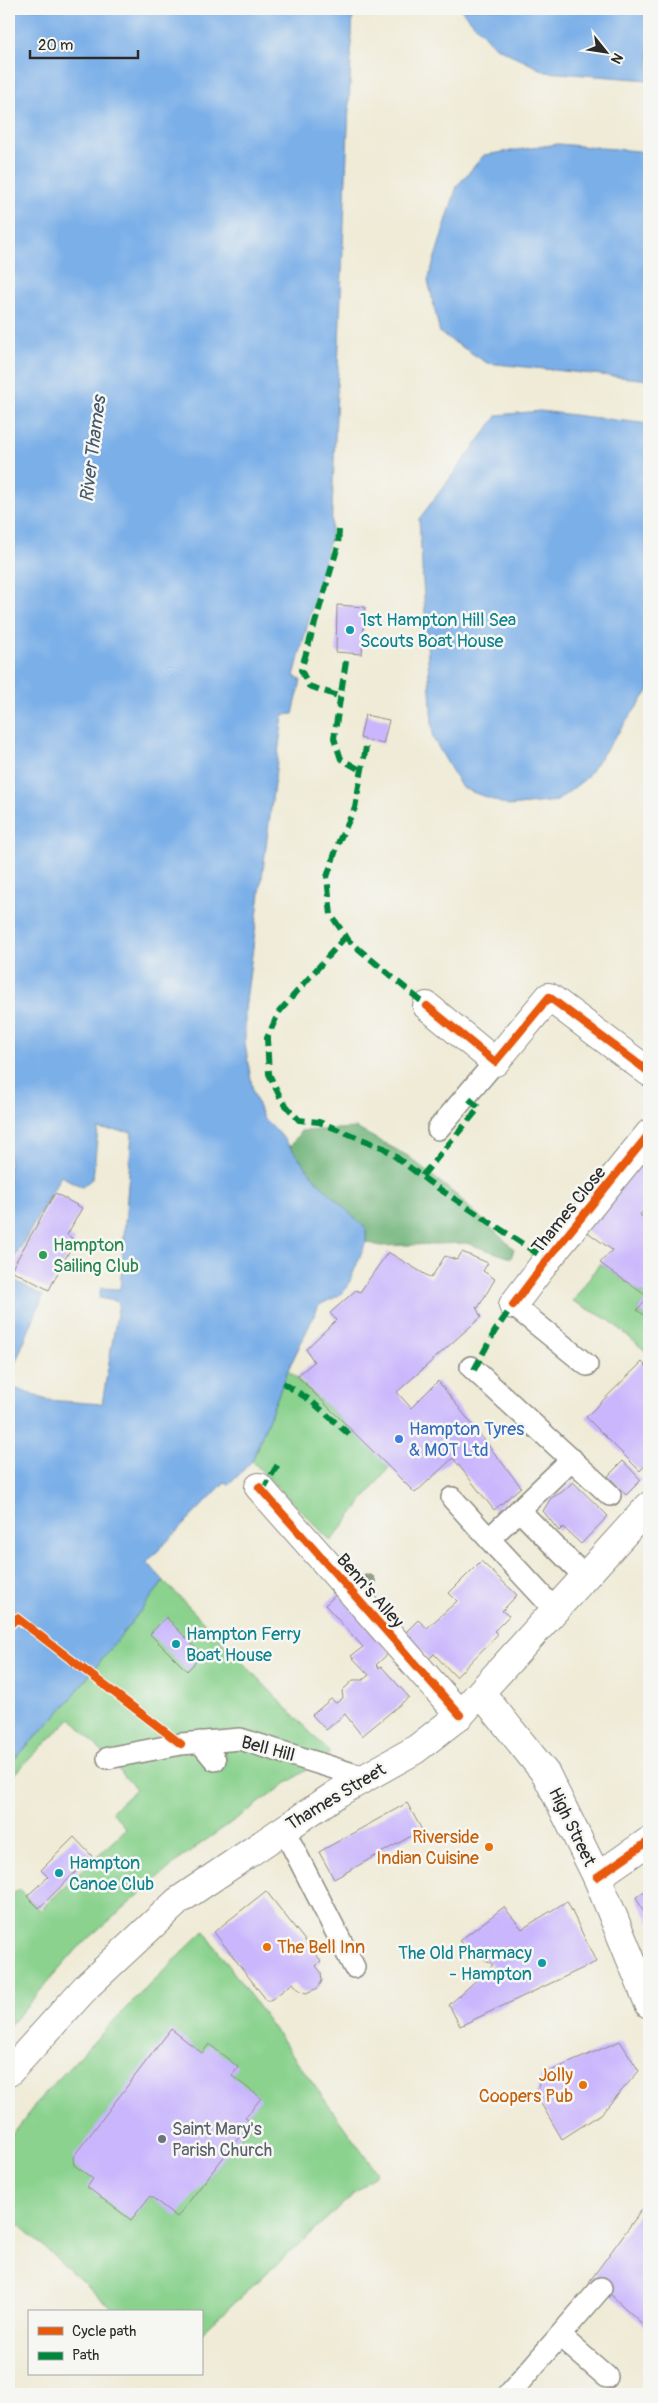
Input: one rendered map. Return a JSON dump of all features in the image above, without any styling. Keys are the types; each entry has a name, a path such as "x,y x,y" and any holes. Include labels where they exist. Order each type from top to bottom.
{"main road":[{"path":"426,1006 495,1062 549,997 649,1072"},
{"name":"Thames Close","path":"513,1305 649,1134"},
{"name":"Benn's Alley","path":"259,1487 460,1715"},
{"name":"Thames Street","path":"9,2072 82,1992 178,1902 338,1792 415,1750 460,1715 649,1506"},
{"name":"High Street","path":"481,1693 546,1774 643,1974 649,2004"},
{"path":"597,1878 649,1841"}],"lane":[{"path":"438,1129 495,1062"},
{"path":"513,1305 587,1365"},
{"path":"471,1366 610,1495"},
{"path":"490,1539 572,1459"},
{"path":"452,1498 556,1611"},
{"path":"520,1511 586,1577"},
{"name":"Bell Hill","path":"108,1758 200,1742 240,1738 366,1778"},
{"path":"200,1742 215,1760"},
{"path":"283,1828 354,1967"},
{"path":"509,2394 600,2288"},
{"path":"560,2336 607,2376"}],"green space":[{"path":"356,1128 408,1156 456,1195 514,1249 511,1258 466,1243 380,1246 366,1242 366,1229 317,1181 290,1147 301,1131"},
{"path":"600,1263 648,1297 637,1310 649,1319 649,1354 609,1320 573,1301"},
{"path":"288,1370 390,1466 331,1541 252,1461"},
{"path":"164,1581 330,1753 182,1857 78,1948 9,2026 9,1899 18,1889 40,1910 126,1829 112,1811 136,1789 71,1718 9,1779 9,1765 65,1706"},
{"path":"204,1931 377,2173 202,2332 202,2310 114,2310 9,2216 9,2138 43,2095 126,2008"}],"water":[{"name":"River Thames","path":"9,9 353,9 331,535 294,676 301,680 293,714 283,715 245,1009 245,1044 253,1092 263,1118 279,1133 317,1181 366,1229 366,1242 347,1288 338,1296 319,1305 288,1370 252,1461 229,1485 225,1482 147,1562 164,1581 65,1706 9,1765 9,1386 47,1400 102,1404 119,1302 99,1298 101,1288 120,1289 132,1132 98,1129 93,1178 82,1187 61,1176 9,1268"},
{"path":"462,9 649,9 649,80 546,72 494,46"},
{"path":"558,144 649,152 649,380 487,363 440,333 428,280 457,186 484,155"},
{"path":"540,411 649,424 649,690 585,779 557,801 509,806 462,788 433,738 419,519 498,415"},
{"path":"9,1277 43,1296 9,1378"}],"building":[{"name":"1st Hampton Hill Sea Scouts Boat House","path":"337,605 365,607 362,654 336,652"},
{"path":"365,715 389,720 383,744 360,738"},
{"path":"649,1154 649,1202 640,1215 649,1222 649,1319 637,1310 648,1297 600,1263 612,1250 586,1231"},
{"name":"Hampton Sailing Club","path":"55,1193 82,1208 67,1235 75,1240 49,1290 11,1270"},
{"path":"388,1252 431,1278 445,1256 457,1260 462,1252 488,1263 483,1271 495,1279 478,1308 476,1307 481,1317 397,1392 411,1408 438,1381 521,1487 494,1510 453,1458 415,1493 297,1376 314,1362 306,1349 336,1320 330,1313 356,1290 360,1292"},
{"path":"642,1362 649,1369 649,1461 640,1471 586,1417"},
{"path":"623,1461 641,1480 626,1495 608,1476"},
{"path":"573,1482 608,1516 581,1544 563,1527 559,1531 543,1511 551,1498 562,1492"},
{"path":"481,1561 517,1595 502,1611 509,1616 494,1631 498,1634 456,1677 434,1654 429,1659 406,1632 418,1620 427,1628 457,1601 449,1593"},
{"path":"338,1593 390,1652 376,1665 379,1668 381,1666 409,1697 362,1736 345,1714 326,1730 312,1715 331,1699 336,1703 343,1698 342,1691 353,1680 363,1680 369,1675 351,1656 363,1647 325,1605"},
{"name":"Hampton Ferry Boat House","path":"166,1617 202,1655 187,1671 150,1634"},
{"path":"407,1803 422,1830 334,1879 319,1852"},
{"name":"Hampton Canoe Club","path":"74,1837 92,1856 39,1908 27,1896 48,1877 41,1870"},
{"path":"649,1888 649,1922 636,1897"},
{"name":"The Bell Inn","path":"266,1891 321,1961 316,1966 321,1972 322,1981 318,1988 306,1993 299,1990 293,1983 268,2002 214,1932"},
{"name":"The Old Pharmacy - Hampton","path":"567,1901 596,1962 460,2026 449,2005 493,1965 459,1941 504,1907 522,1929"},
{"name":"Saint Mary's Parish Church","path":"171,2029 202,2053 209,2044 238,2067 232,2076 261,2098 245,2118 251,2122 177,2217 150,2196 131,2220 87,2187 93,2179 74,2165 73,2157"},
{"name":"Jolly Coopers Pub","path":"620,2041 639,2071 601,2114 562,2139 536,2095 541,2075"},
{"path":"649,2200 649,2330 610,2294 589,2282"}],"marked path":[{"path":"339,530 338,546 301,670 309,686 341,697"},
{"path":"346,661 334,738 341,759 362,771"},
{"path":"366,747 355,808 339,841 327,877 331,915 349,941 427,1006"},
{"path":"346,936 279,1012 267,1038 269,1074 282,1101 299,1120 319,1122 384,1148 429,1182 547,1260"},
{"path":"422,1176 479,1108 466,1096"},
{"path":"474,1370 495,1331 513,1305"},
{"path":"283,1383 310,1400 351,1436"},
{"path":"262,1491 280,1461"}],"cycle path":[{"path":"427,1006 495,1062 549,997 649,1072"},
{"path":"513,1305 649,1134"},
{"path":"259,1487 460,1715"},
{"path":"9,1626 17,1618 181,1744"},
{"path":"597,1877 649,1841"}],"place":[{"name":"1st Hampton Hill Sea Scouts Boat House","path":"350,630"},
{"name":"Hampton Sailing Club","path":"43,1255"},
{"name":"Hampton Tyres & MOT Ltd","path":"399,1439"},
{"name":"Hampton Ferry Boat House","path":"176,1644"},
{"name":"Riverside Indian Cuisine","path":"489,1847"},
{"name":"Hampton Canoe Club","path":"59,1873"},
{"name":"The Bell Inn","path":"267,1947"},
{"name":"The Old Pharmacy - Hampton","path":"542,1963"},
{"name":"Jolly Coopers Pub","path":"583,2085"},
{"name":"Saint Mary's Parish Church","path":"162,2139"}]}
